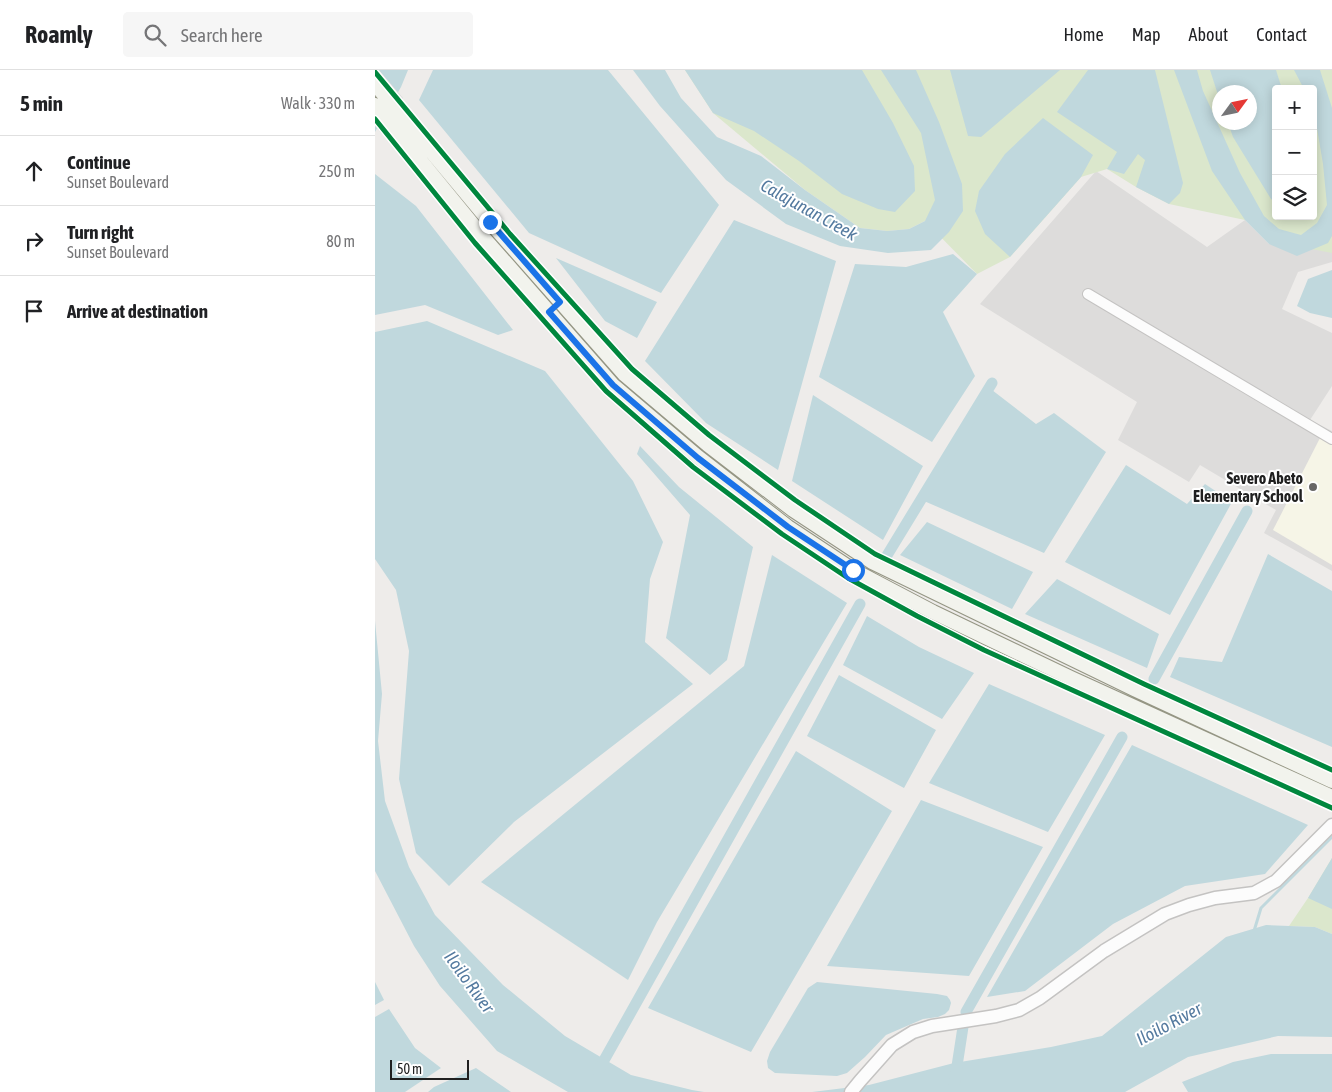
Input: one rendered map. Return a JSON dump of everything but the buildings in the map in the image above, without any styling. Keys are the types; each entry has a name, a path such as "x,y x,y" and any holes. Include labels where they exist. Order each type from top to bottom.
{"main road":[{"path":"375,84 392,116 483,237 613,385 698,458 788,527 853,570 933,612 1071,678 1332,797"},
{"path":"375,105 392,116 490,222 625,375 708,445 793,510 872,562 1134,689 1332,781"},
{"path":"549,312 560,302"}],"street":[{"path":"1088,294 1332,439"},
{"path":"851,1092 892,1045 913,1032 932,1026 996,1016 1019,1010 1040,998 1104,951 1165,914 1215,898 1255,893 1277,881 1332,825"}],"shaded area":[{"path":"1096,171 1207,247 1245,220 1269,244 1328,243 1332,253 1332,262 1298,272 1282,309 1332,333 1332,386 1310,420 1332,431 1332,571 1264,533 1276,510 1200,465 1189,482 1118,440 1137,402 980,304"},
{"name":"Severo Abeto Elementary School","path":"1320,438 1332,445 1332,565 1273,530"}],"green space":[{"path":"685,70 1332,70 1332,253 1296,246 1245,220 1169,204 1107,169 1081,177 1010,257 977,274 925,221 909,229 887,231 860,228 805,190 713,113"},
{"path":"1332,858 1332,934 1315,927 1289,926 1308,898"}],"water":[{"path":"375,70 408,70 401,87 375,132"},
{"path":"433,70 608,70 719,205 661,293 529,233 419,100"},
{"name":"Calajunan Creek","path":"633,70 665,70 681,98 717,137 761,156 805,190 860,228 887,231 909,229 925,221 935,200 921,133 881,70 916,70 939,122 962,184 963,211 949,232 931,250 888,253 840,246 786,224 726,180 660,106"},
{"path":"685,70 862,70 893,123 914,166 915,191 895,212 878,209 842,194 799,161 754,131 713,113"},
{"path":"950,70 1060,70 981,137 968,136"},
{"path":"1088,70 1155,70 1183,183 1180,193 1169,204 1136,187 1145,160 1138,154 1124,174 1107,169 1117,152 1057,112"},
{"path":"1174,70 1197,70 1203,91 1212,111 1212,130 1221,130 1240,173 1264,216 1279,229 1301,235 1317,223 1327,205 1317,128 1317,85 1302,85 1294,70 1320,70 1332,108 1332,236 1328,243 1297,256 1269,244 1245,220 1212,171"},
{"path":"1210,70 1276,70 1281,85 1272,85 1272,200 1230,130 1257,130 1257,85 1215,85"},
{"path":"1043,118 1093,155 1081,177 1010,257 985,234 975,211 979,191 1005,154"},
{"path":"375,174 416,206 513,330 498,335 425,305 375,315"},
{"path":"734,220 836,261 778,470 706,423 645,361"},
{"path":"953,254 977,274 943,312 975,376 932,442 819,377 855,264 906,267"},
{"path":"556,258 657,302 637,338 605,321"},
{"path":"1332,270 1332,318 1310,313 1297,306 1308,279"},
{"path":"427,321 545,371 633,481 663,542 650,579 645,642 693,684 514,822 449,886 416,853 399,779 409,651 396,590 375,559 375,332"},
{"path":"992,390 1036,424 1054,413 1106,452 1044,553 924,501"},
{"path":"813,395 923,466 883,540 792,481"},
{"path":"640,446 679,487 753,547 727,660 710,675 666,638 690,515 637,454"},
{"path":"1126,465 1187,504 1205,484 1232,502 1170,615 1065,562"},
{"path":"927,522 1033,572 1012,609 900,555"},
{"path":"1268,554 1332,591 1332,747 1170,677 1179,657 1222,662"},
{"path":"772,555 847,603 657,922 628,980 481,882 744,666"},
{"path":"1057,579 1159,634 1147,668 1025,614"},
{"path":"867,616 919,647 974,673 942,719 843,665"},
{"name":"Iloilo River","path":"375,621 382,694 378,741 385,801 409,867 435,915 503,985 565,1036 631,1075 704,1092 568,1092 497,1051 440,986 414,946 375,871"},
{"path":"839,675 936,730 904,788 807,736"},
{"path":"989,684 1105,735 1048,832 929,783"},
{"path":"1132,745 1308,825 1265,874 1185,886 1113,924 1025,991 987,997"},
{"path":"796,751 892,811 751,1052 648,1008"},
{"path":"921,800 1043,847 969,976 827,966"},
{"path":"1332,858 1332,909 1308,898"},
{"name":"Iloilo River","path":"1266,925 1315,927 1332,934 1332,1037 1278,1036 1188,1057 1125,1092 812,1092 869,1085 954,1063 1051,1047 1102,1036 1226,937"},
{"path":"375,982 384,1000 375,1005"},
{"path":"817,982 937,994 947,996 951,1003 949,1010 945,1014 923,1019 886,1035 847,1073 837,1076 775,1073 768,1068 767,1061 770,1052 808,988"},
{"path":"389,1009 415,1048 441,1068 405,1092 375,1092 375,1017"},
{"path":"1271,1054 1332,1054 1332,1092 1188,1092 1182,1082 1233,1062"},
{"path":"476,1068 511,1092 428,1092 434,1087"}],"pier":[{"path":"375,70 379,70 403,98 382,134 375,126"}],"waterway":[{"path":"886,557 992,383"},
{"path":"1154,679 1247,511"},
{"path":"598,1071 860,604"},
{"path":"966,1012 1122,737"},
{"path":"1254,931 1261,908 1332,837"},
{"path":"953,1092 963,1027"}],"cycle path":[{"path":"375,72 510,234 632,369 709,435 795,500 875,554 1144,684 1332,770"},
{"path":"375,119 475,243 606,391 693,467 782,534 848,578 984,650 1332,808"}],"place":[{"name":"Severo Abeto Elementary School","path":"1313,487"}],"route":[{"path":"490,222 560,302 549,312 613,385 698,458 788,527 853,570"}]}
